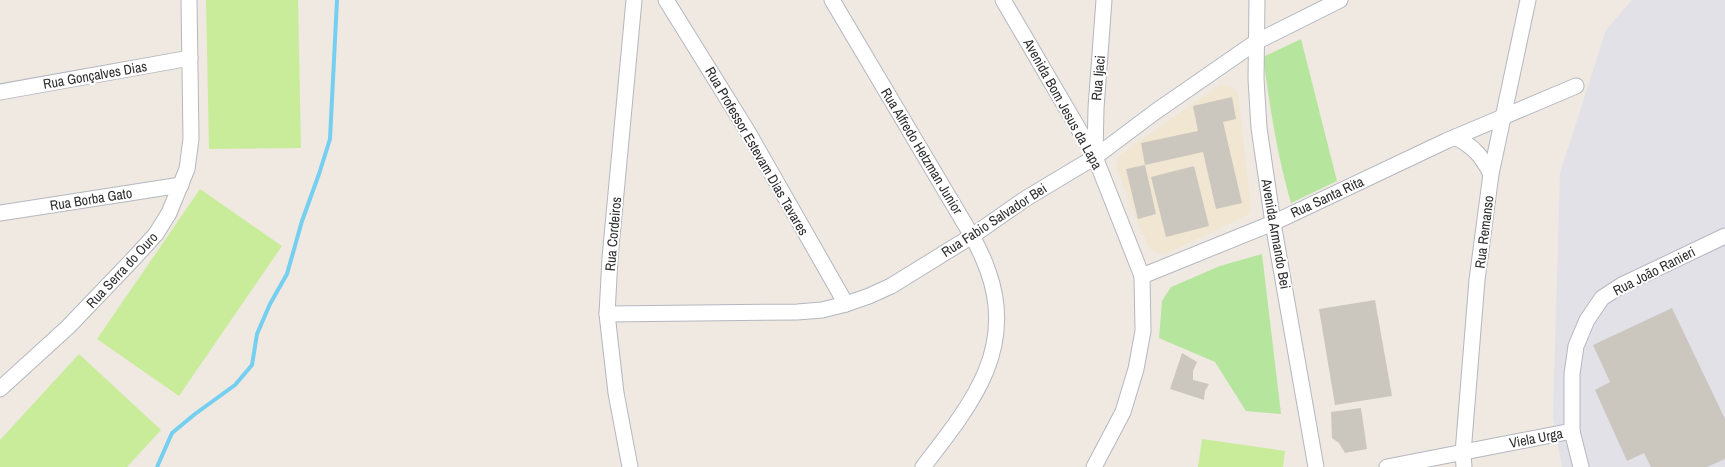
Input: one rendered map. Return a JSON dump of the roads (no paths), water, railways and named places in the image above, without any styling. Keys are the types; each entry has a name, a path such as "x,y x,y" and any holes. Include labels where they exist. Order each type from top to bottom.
{"street":[{"name":"Rua Serra do Ouro","path":"0,389 68,327 156,234 169,213 187,169 192,139 189,0"},
{"name":"Rua Cordeiros","path":"630,467 616,393 607,314 610,258 634,0"},
{"name":"Rua Professor Estevam Dias Tavares","path":"666,0 748,132 846,304"},
{"name":"Rua Alfredo Hetzman Junior","path":"832,0 972,236 988,272 996,307 997,331 994,349 980,385 966,408 922,467"},
{"name":"Avenida Bom Jesus da Lapa","path":"1003,0 1095,156 1142,276 1143,331 1136,369 1123,412 1094,467"},
{"name":"Rua Ijaci","path":"1095,156 1096,108 1104,0"},
{"name":"Avenida Armando Bei","path":"1257,0 1256,79 1259,128 1273,223 1316,467"},
{"name":"Rua Fabio Salvador Bei","path":"607,314 797,312 822,310 869,296 891,286 972,236 1025,199 1095,156 1256,42 1340,0"},
{"name":"Rua Remanso","path":"1463,460 1478,280 1491,174 1528,0"},
{"name":"Rua Gonçalves Dias","path":"0,92 190,58"},
{"name":"Rua Santa Rita","path":"1142,276 1273,223 1455,138 1576,86"},
{"path":"1455,138 1473,148 1482,157 1491,174"},
{"name":"Rua Borba Gato","path":"0,213 182,185"},
{"name":"Rua João Ranieri","path":"1572,431 1572,374 1576,346 1587,320 1602,298 1622,285 1725,236"},
{"name":"Viela Urga","path":"1387,467 1463,460 1572,431 1581,467"}],"waterway":[{"path":"157,467 172,433 235,385 252,365 257,334 270,304 287,274 302,221 330,139 337,0"}]}
